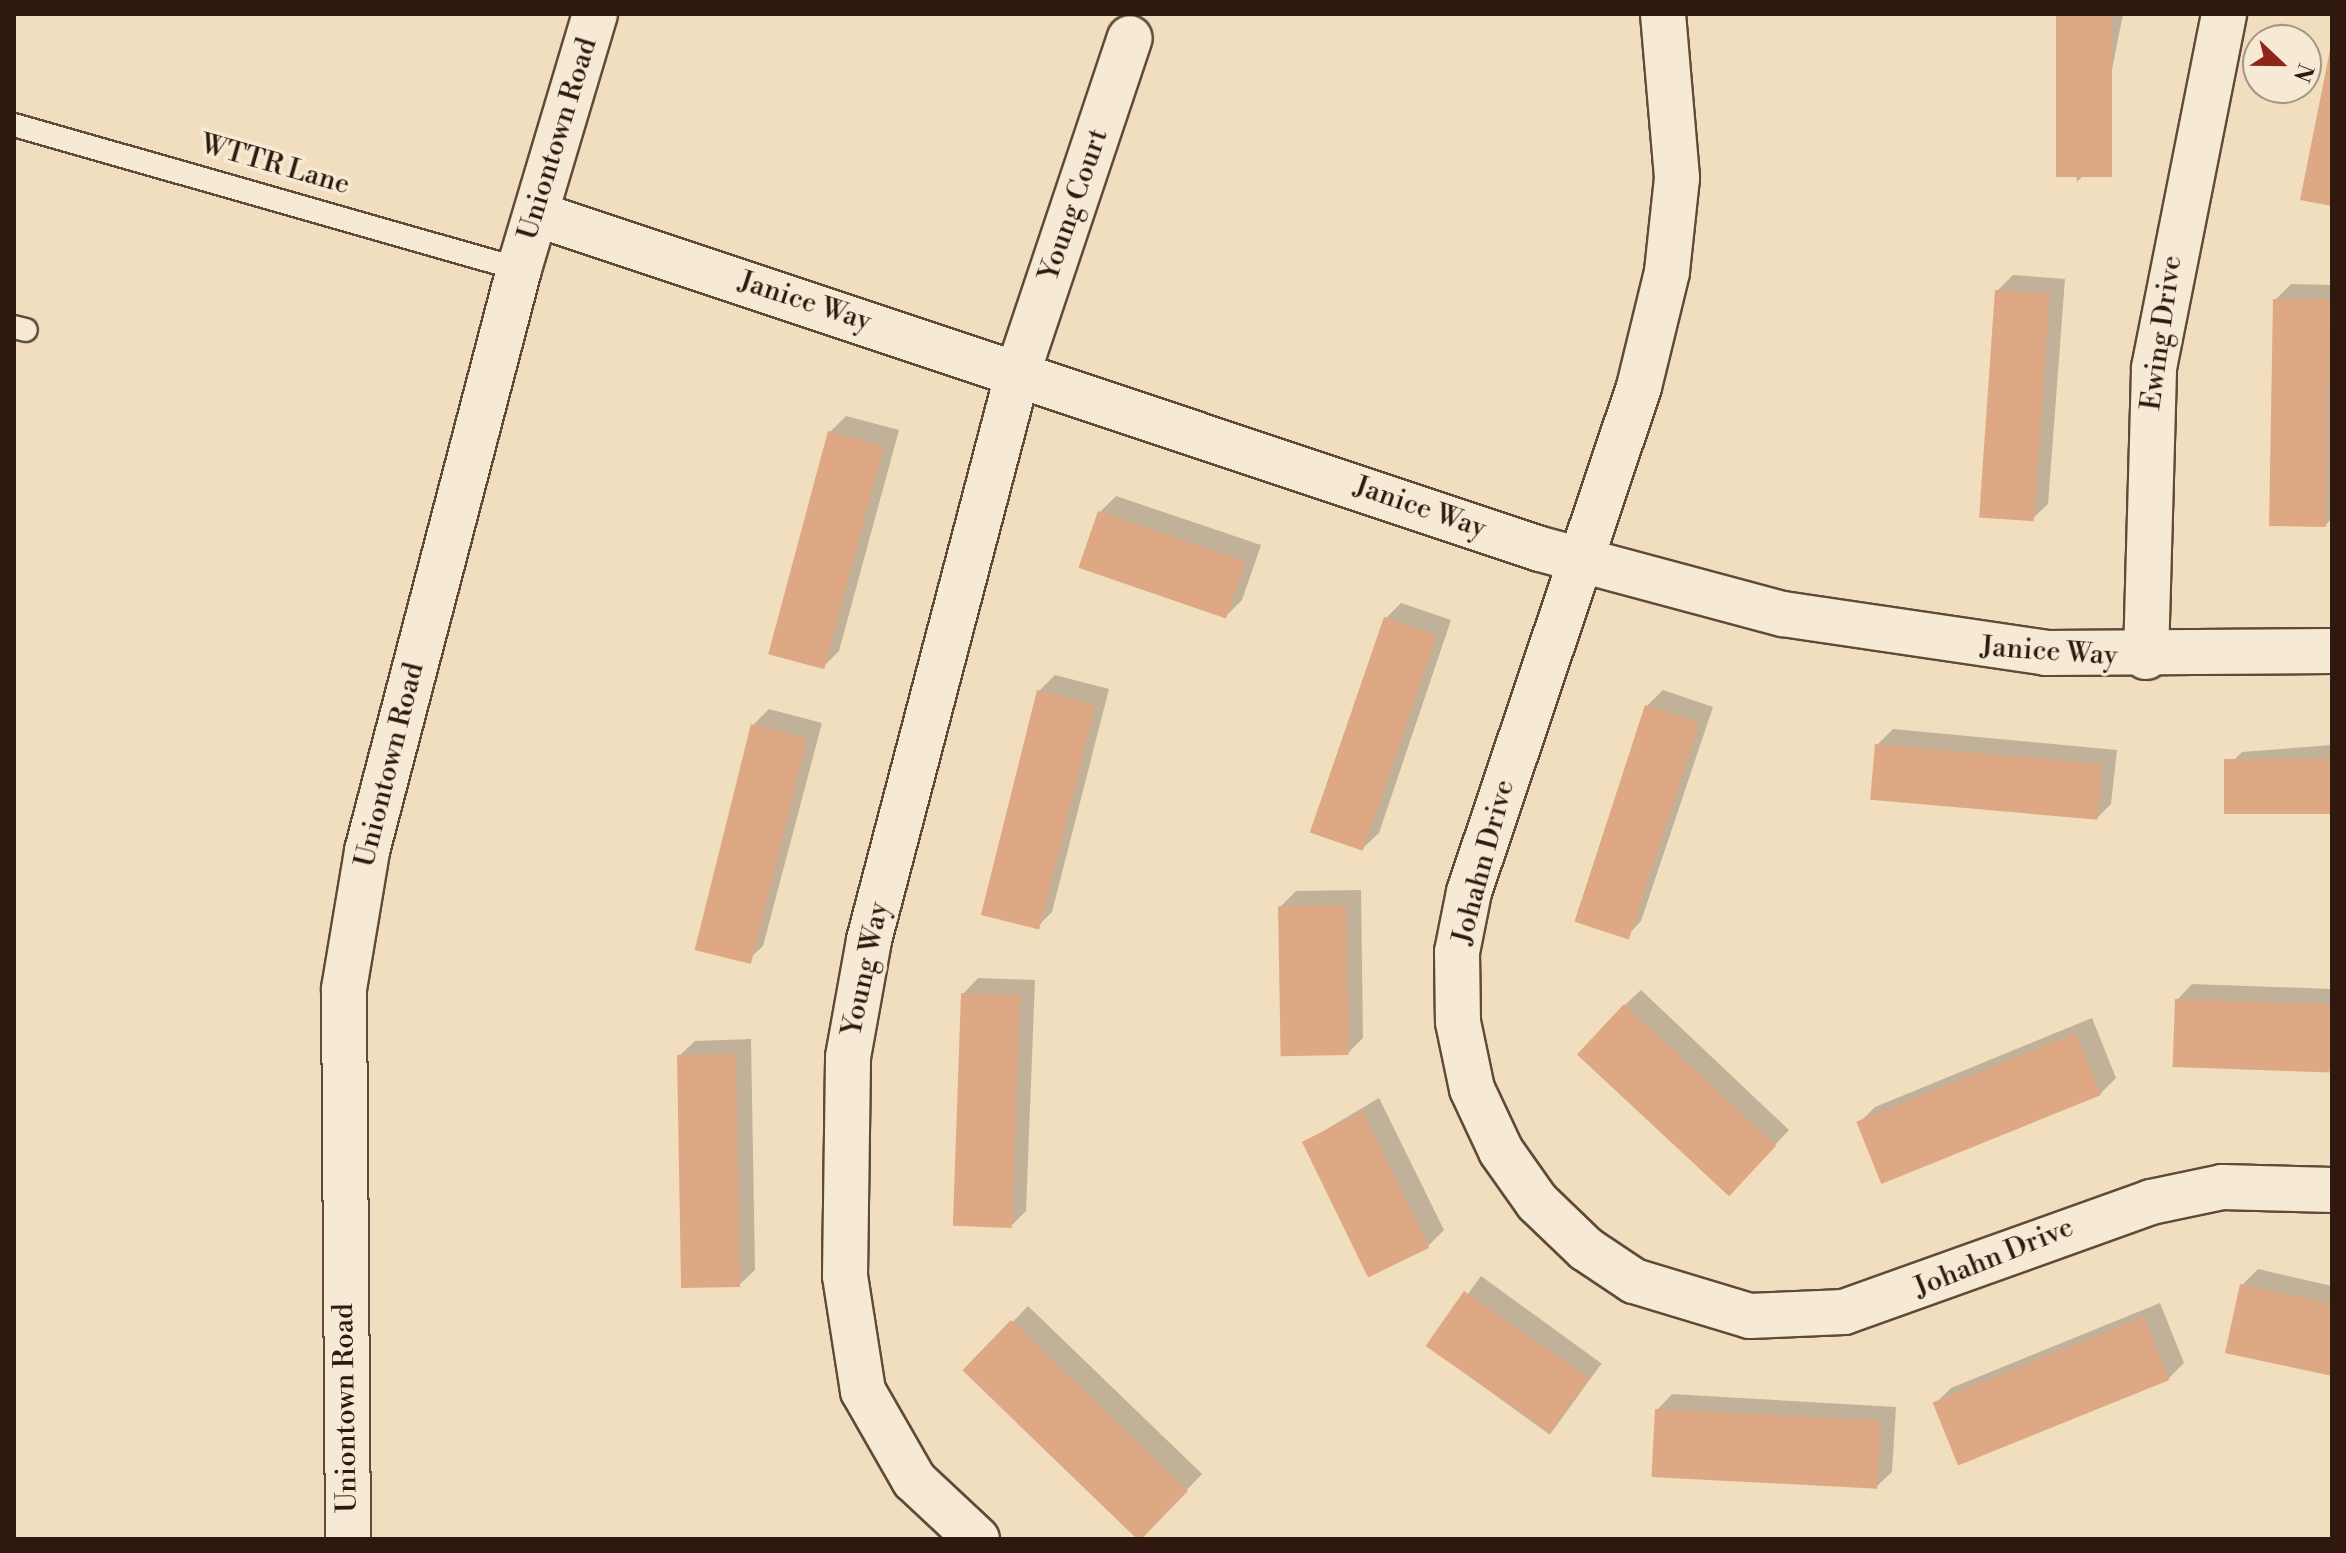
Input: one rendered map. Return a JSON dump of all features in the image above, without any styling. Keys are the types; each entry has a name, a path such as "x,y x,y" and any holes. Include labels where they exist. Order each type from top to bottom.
{"street":[{"name":"Uniontown Road","path":"348,1539 344,989 367,851 519,269 595,14"},
{"name":"Johahn Drive","path":"1663,14 1677,178 1667,272 1639,387 1578,560 1469,892 1457,952 1458,1008 1472,1089 1501,1151 1537,1202 1586,1249 1634,1281 1690,1303 1799,1317 1901,1295 2151,1202 2222,1187 2332,1190"},
{"name":"Ewing Drive","path":"2146,657 2154,368 2224,14"},
{"name":"Young Court","path":"1018,372 1130,38"},
{"name":"Janice Way","path":"536,214 1578,560 1884,634 2146,657 2332,651"},
{"name":"Young Way","path":"977,1539 914,1480 863,1391 848,1330 844,1135 848,1057 869,940 1018,372"}],"lane":[{"name":"WTTR Lane","path":"14,125 519,269"}],"building":[{"path":"2056,14 2112,14 2112,177 2056,177"},
{"path":"2332,40 2332,206 2300,200 2319,104 2322,104"},
{"path":"1995,290 2050,294 2034,521 1979,517"},
{"path":"2273,299 2330,300 2326,527 2269,526"},
{"path":"828,431 884,446 824,669 768,654"},
{"path":"1098,511 1246,562 1226,619 1078,568"},
{"path":"1384,617 1437,635 1363,851 1310,833"},
{"path":"1037,690 1095,705 1039,930 981,915"},
{"path":"1645,705 1699,723 1629,939 1575,922"},
{"path":"751,724 807,738 751,964 695,950"},
{"path":"1875,744 2102,764 2097,820 1870,800"},
{"path":"2224,759 2332,759 2332,814 2224,814"},
{"path":"1346,905 1349,1055 1281,1056 1278,906"},
{"path":"961,993 1020,995 1012,1228 953,1226"},
{"path":"2175,999 2332,1004 2330,1072 2173,1067"},
{"path":"1624,1004 1776,1146 1729,1196 1577,1054"},
{"path":"2076,1033 2101,1095 1881,1184 1856,1122"},
{"path":"736,1054 740,1287 681,1288 677,1055"},
{"path":"1363,1112 1429,1248 1368,1278 1302,1142"},
{"path":"2240,1284 2332,1304 2332,1376 2225,1353"},
{"path":"1464,1291 1589,1378 1550,1433 1426,1346"},
{"path":"2144,1317 2169,1380 1958,1465 1933,1402"},
{"path":"1011,1320 1188,1491 1141,1539 1137,1539 962,1370"},
{"path":"1655,1409 1881,1421 1877,1489 1651,1477"}]}
